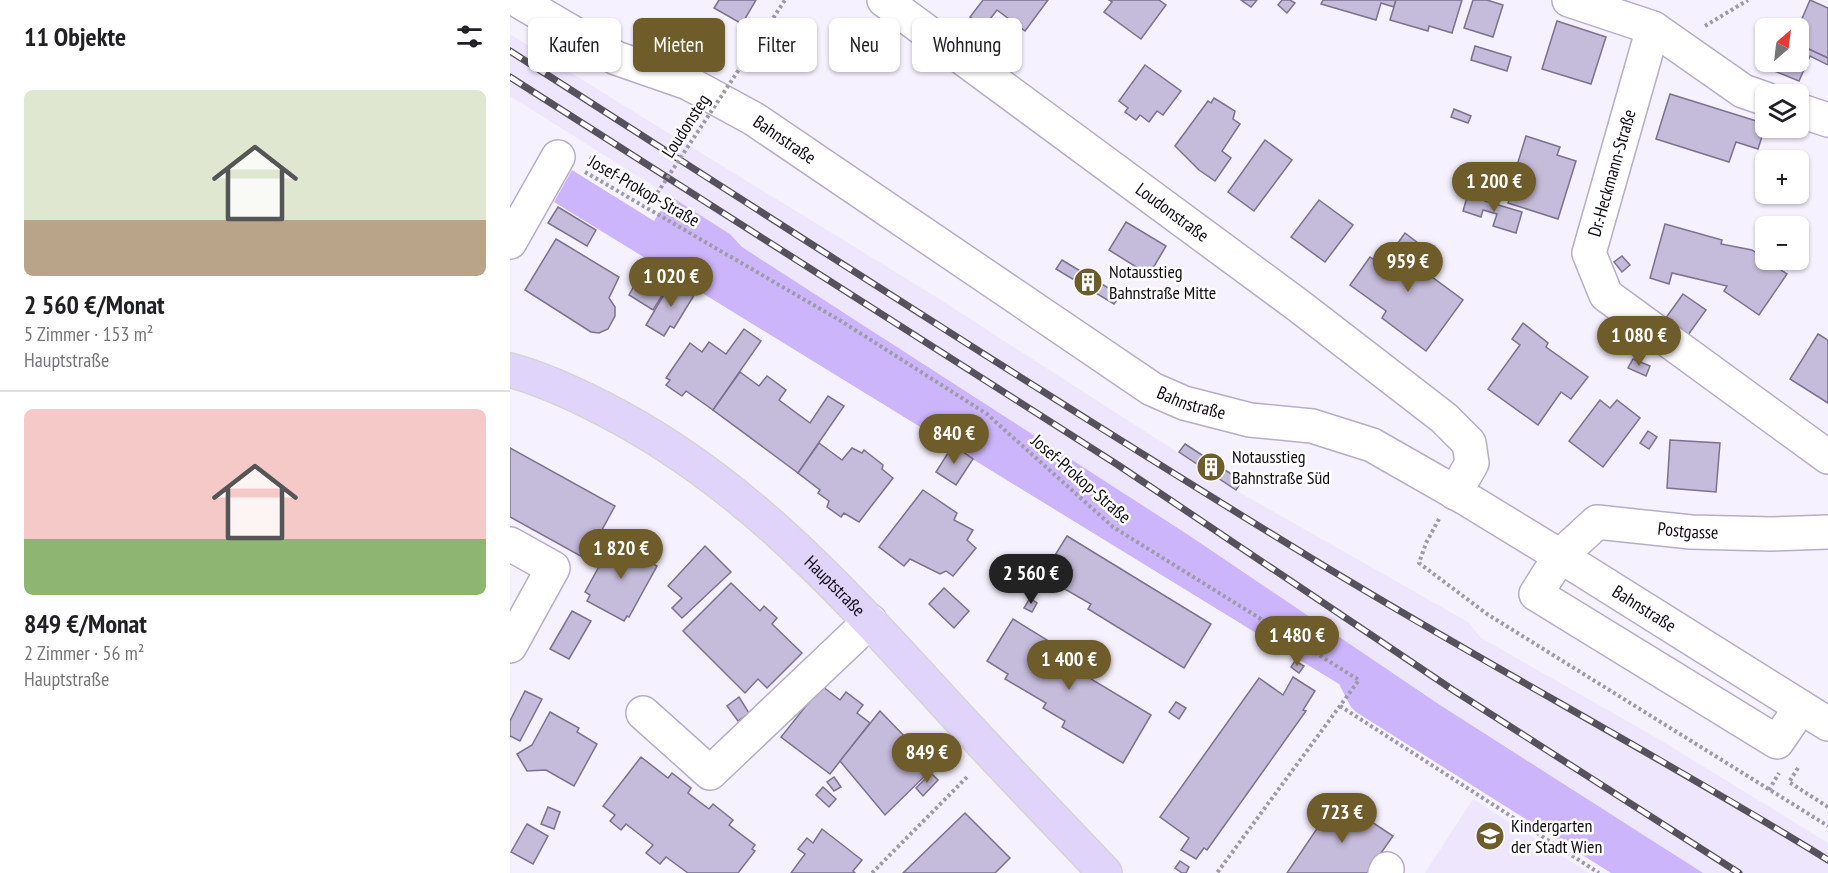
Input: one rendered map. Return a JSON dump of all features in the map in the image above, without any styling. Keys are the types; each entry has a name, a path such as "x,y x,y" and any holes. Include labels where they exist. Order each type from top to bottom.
{"main road":[{"name":"Hauptstraße","path":"510,370 526,374 583,398 631,423 721,483 786,537 870,621 990,753 1105,873"}],"street":[{"name":"Bahnstraße","path":"517,0 616,58 688,83 754,119 1152,389 1184,403 1250,420 1312,426 1372,445 1560,556 1814,715"},
{"name":"Loudonstraße","path":"884,0 1299,306 1444,418 1469,443 1472,463 1455,493"},
{"path":"1569,0 1653,28 1743,91 1755,95"},
{"name":"Dr.-Heckmann-Straße","path":"1653,28 1589,253 1606,295 1828,457"},
{"path":"1809,114 1828,120"},
{"path":"510,242 571,155"},
{"name":"Postgasse","path":"1814,715 1776,742 1536,594 1560,556 1597,522 1692,532 1771,534 1828,532"},
{"path":"510,544 553,568 510,646"},
{"path":"643,713 710,773 870,621"}],"path":[{"name":"Loudonsteg","path":"571,155 654,198 785,0"},
{"name":"Josef-Prokop-Straße","path":"571,155 987,414 1113,527 1359,680 1340,706"},
{"path":"1455,493 1426,543 1419,563 1487,614 1828,826"},
{"path":"1217,873 1340,706 1599,873"},
{"path":"872,873 990,753"},
{"path":"1801,764 1789,782 1828,807"}],"shaded area":[{"path":"510,34 528,45 528,72 570,72 933,295 1244,495 1468,622 1481,638 1657,738 1828,843 1828,873 1703,873 1691,866 1440,705 1190,536 742,247 730,234 510,96"},
{"path":"572,170 654,221 670,196 730,234 742,247 1190,536 1440,705 1703,873 1611,873 1356,712 1339,684 554,202"},
{"name":"Kindergarten der Stadt Wien","path":"1473,799 1589,873 1425,873"}],"building":[{"path":"719,0 756,0 746,18 737,18 737,21 714,8"},
{"path":"983,0 1048,0 1025,31 1022,29 1022,18 1008,18 997,10 991,18 970,17"},
{"path":"1109,0 1159,0 1166,5 1141,39 1104,12 1112,2"},
{"path":"1241,0 1257,0 1251,7"},
{"path":"1282,0 1295,3 1287,13 1278,5"},
{"path":"1323,0 1396,0 1394,7 1381,3 1376,20 1321,4"},
{"path":"1396,0 1462,0 1452,33 1429,26 1428,31 1390,20"},
{"path":"1473,0 1487,0 1503,5 1493,37 1464,28"},
{"path":"1810,0 1828,8 1828,58 1809,49 1809,18 1802,18"},
{"path":"1557,21 1606,37 1591,84 1542,69"},
{"path":"1475,46 1511,57 1507,71 1471,60"},
{"path":"1809,49 1828,58 1828,65 1810,56 1809,58"},
{"path":"1145,65 1181,91 1163,115 1157,111 1149,122 1140,115 1136,120 1125,112 1128,108 1119,101"},
{"path":"1777,72 1803,72 1799,81"},
{"path":"1670,94 1755,121 1755,138 1762,138 1758,149 1736,142 1729,162 1656,139"},
{"path":"1214,98 1235,111 1233,119 1240,124 1222,151 1231,158 1215,181 1199,170 1175,146 1208,101 1211,103"},
{"path":"1454,109 1471,116 1468,123 1451,117"},
{"path":"1526,136 1560,147 1557,155 1576,161 1558,219 1508,203 1511,196 1508,195"},
{"path":"1265,140 1292,160 1254,211 1228,192"},
{"path":"1482,178 1496,183 1492,194 1478,189"},
{"path":"1468,194 1522,212 1516,233 1493,226 1497,214 1483,210 1481,217 1463,211"},
{"path":"1319,200 1353,225 1325,262 1291,237"},
{"path":"558,207 596,230 587,246 548,223"},
{"path":"1126,222 1166,246 1149,275 1109,250"},
{"path":"1665,224 1722,240 1721,244 1752,250 1755,252 1755,270 1781,270 1787,274 1759,315 1724,291 1727,286 1672,273 1669,284 1650,278"},
{"path":"1405,233 1431,253 1420,268 1463,300 1426,351 1382,318 1386,311 1350,285 1370,257 1382,265"},
{"path":"556,239 619,277 609,298 615,307 615,316 608,329 599,333 591,332 525,290"},
{"path":"1622,256 1630,265 1622,272 1614,262"},
{"name":"Notausstieg Bahnstraße Mitte","path":"1062,260 1120,295 1114,304 1056,269"},
{"path":"640,275 665,291 653,310 629,295"},
{"path":"673,279 696,292 674,328 670,326 664,336 646,325"},
{"path":"1683,294 1706,310 1688,335 1665,319"},
{"path":"1523,323 1548,343 1546,347 1588,377 1571,399 1561,392 1538,425 1488,389 1520,345 1512,339"},
{"path":"744,329 761,341 713,410 686,391 682,396 666,385 670,380 666,378 690,343 702,352 709,342 726,354"},
{"path":"1818,334 1828,340 1828,403 1790,379"},
{"path":"1633,359 1650,366 1646,376 1628,368"},
{"path":"740,372 759,386 767,376 786,390 779,400 810,423 828,396 844,406 798,473 713,410"},
{"path":"1600,400 1610,408 1617,400 1640,418 1603,467 1569,441"},
{"path":"1648,431 1657,437 1649,449 1640,443"},
{"path":"1670,440 1720,443 1716,492 1667,488"},
{"path":"819,443 842,460 852,448 862,453 864,450 883,465 882,469 893,478 859,522 844,513 841,517 827,507 829,501 818,493 820,490 798,473"},
{"name":"Notausstieg Bahnstraße Süd","path":"1185,444 1242,481 1236,490 1179,452"},
{"path":"953,445 973,459 956,485 936,472"},
{"path":"510,448 615,506 586,559 510,517"},
{"path":"923,490 957,513 954,520 973,530 967,540 976,548 953,576 946,571 940,574 910,559 904,566 879,547"},
{"path":"1067,536 1211,624 1184,668 1088,609 1091,604 1042,576"},
{"path":"628,542 650,552 646,560 657,566 629,617 627,616 624,621 587,601 590,595 585,592 612,543 624,549"},
{"path":"705,546 731,572 682,618 672,608 682,598 668,586"},
{"path":"731,583 760,611 764,606 777,618 772,624 802,653 767,688 758,679 745,693 683,631"},
{"path":"944,588 969,611 954,628 929,604"},
{"path":"1030,598 1037,603 1032,612 1024,608"},
{"path":"572,611 591,621 569,659 550,649"},
{"path":"1013,619 1094,669 1091,679 1151,715 1123,763 1062,727 1065,721 1043,708 1046,703 1005,679 1008,674 987,661"},
{"path":"1295,661 1304,666 1299,673 1291,667"},
{"path":"1293,677 1315,691 1303,710 1306,711 1207,850 1204,848 1196,859 1181,850 1189,838 1160,817 1259,678 1283,695"},
{"path":"822,686 840,700 846,692 863,705 857,713 870,723 830,774 781,737"},
{"path":"525,691 542,699 520,741 510,736 510,721"},
{"path":"739,697 749,713 738,721 727,706"},
{"path":"1176,702 1186,708 1179,719 1169,712"},
{"path":"880,711 934,767 885,815 840,761"},
{"path":"550,712 579,728 577,732 597,744 574,786 546,770 527,771 517,754 532,745"},
{"path":"641,757 668,778 672,773 691,788 688,793 709,809 713,804 733,820 729,825 755,845 752,849 755,851 738,873 688,873 666,857 660,864 646,853 653,845 626,824 621,830 610,821 615,815 603,806"},
{"path":"931,773 938,780 923,796 916,788"},
{"path":"834,777 841,787 834,791 827,782"},
{"path":"823,787 836,799 829,807 816,795"},
{"path":"1337,799 1393,836 1367,873 1287,873"},
{"path":"548,807 560,812 554,829 541,824"},
{"path":"965,813 1010,858 995,873 903,873"},
{"path":"527,824 548,836 533,864 511,852"},
{"path":"822,829 862,860 853,871 855,873 791,873 805,854 798,849 807,838 813,843"},
{"path":"1180,861 1189,867 1186,873 1175,868"}],"railway":[{"path":"510,51 1009,370 1311,558 1828,860"},
{"path":"510,77 1118,465 1453,690 1739,873"}],"place":[{"name":"Notausstieg Bahnstraße Mitte","path":"1088,282"},
{"name":"Notausstieg Bahnstraße Süd","path":"1211,467"},
{"name":"Kindergarten der Stadt Wien","path":"1490,836"}]}
